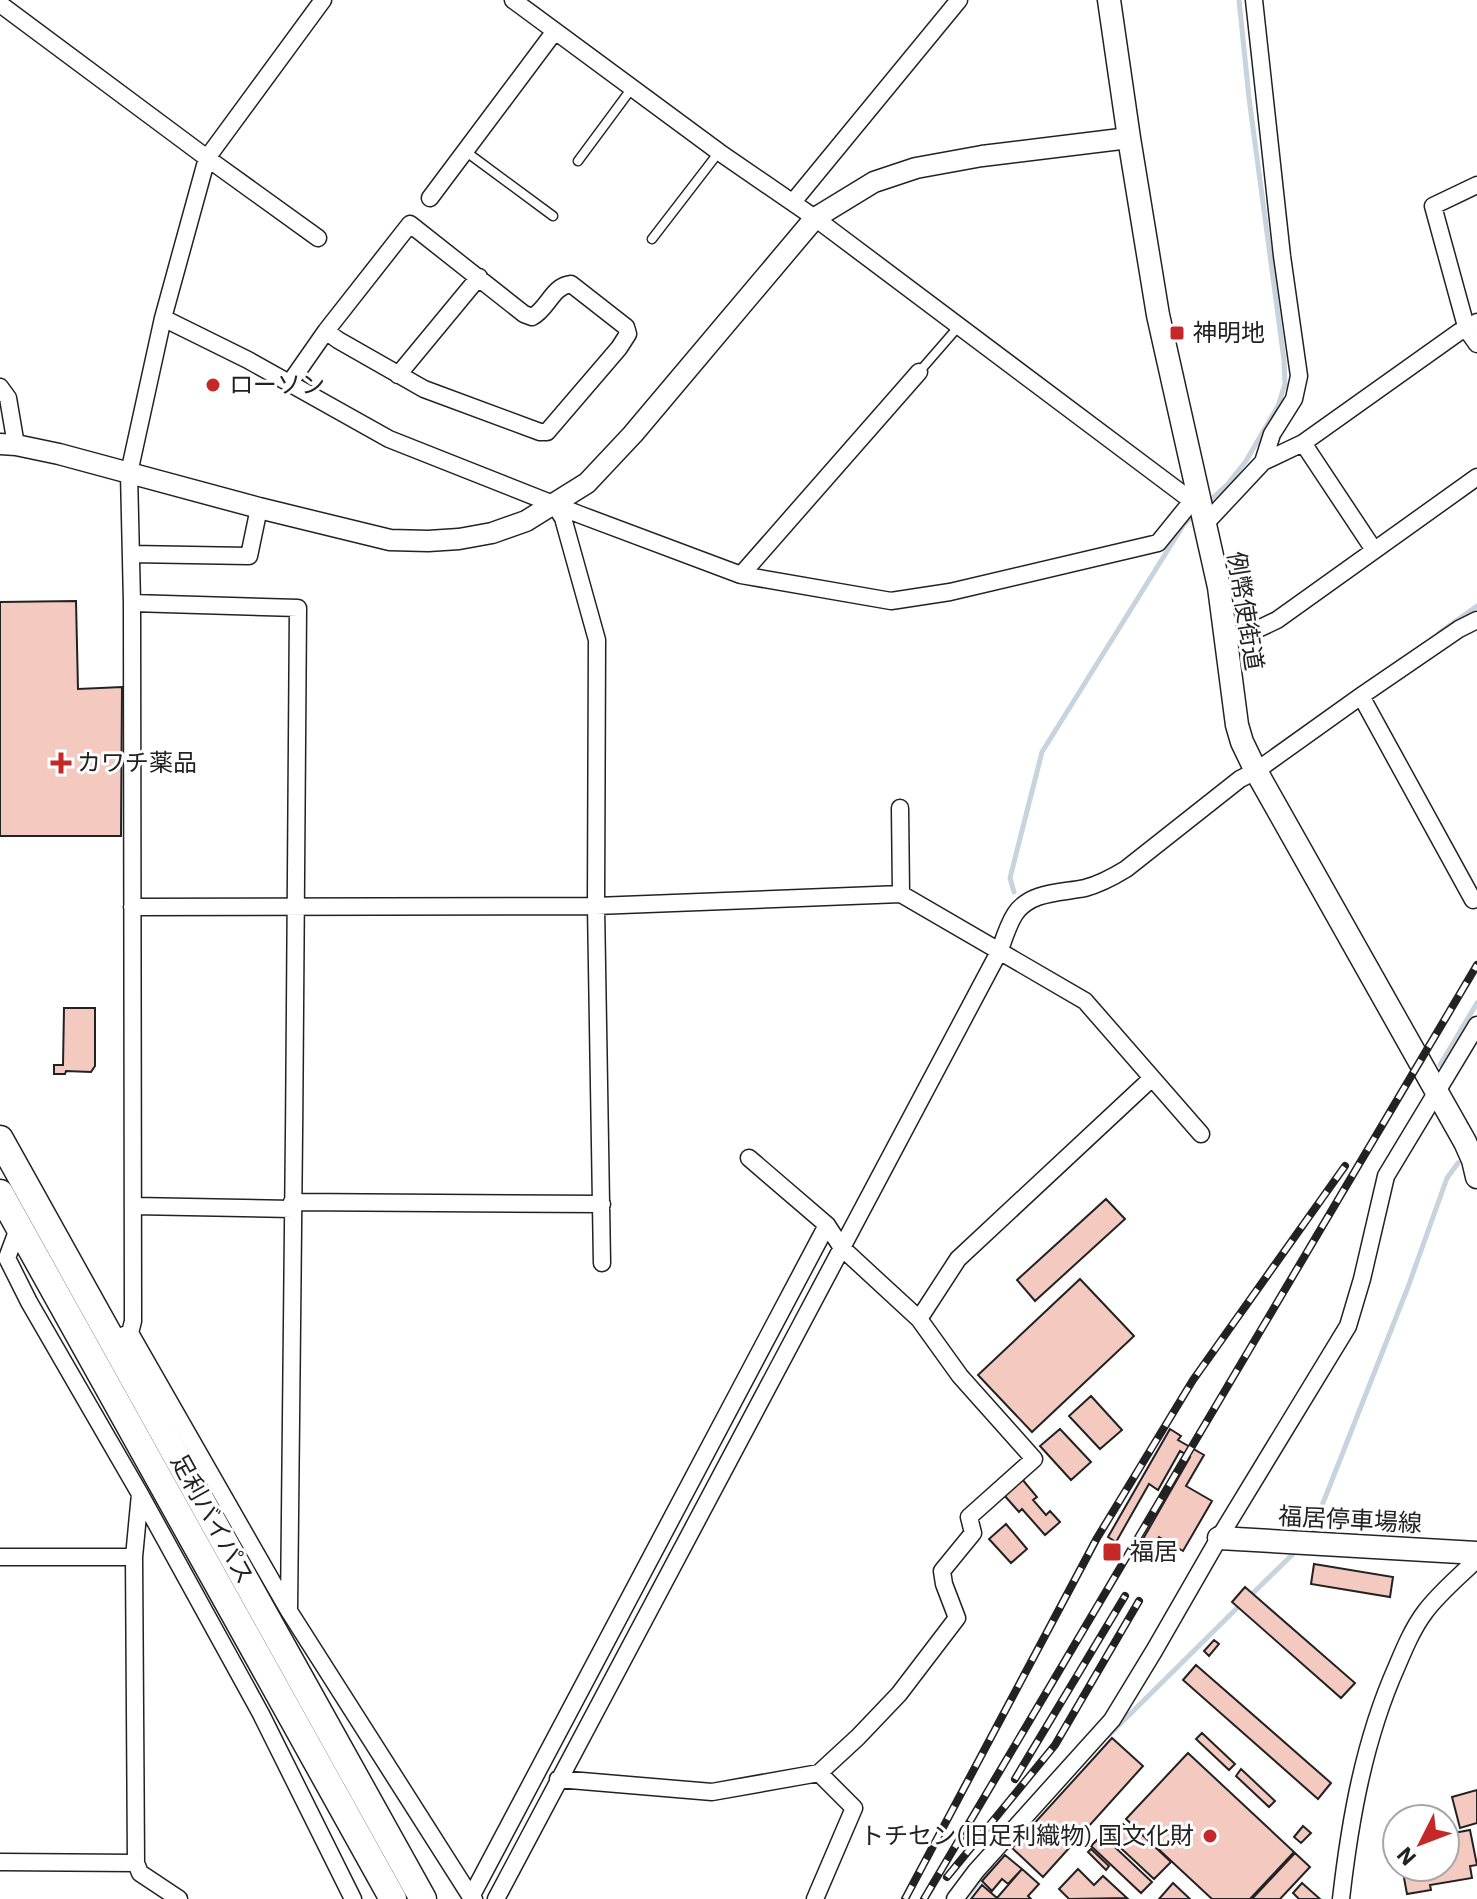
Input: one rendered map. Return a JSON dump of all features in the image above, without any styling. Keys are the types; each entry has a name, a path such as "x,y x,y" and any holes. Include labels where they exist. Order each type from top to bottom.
{"highway":[{"name":"足利バイパス","path":"0,1139 121,1336 267,1621 423,1899"},
{"name":"足利バイパス","path":"0,1193 267,1621 393,1899"}],"main road":[{"name":"例幣使街道","path":"1109,0 1158,315 1200,514 1219,587 1233,704 1242,742 1476,1165"},
{"name":"福居停車場線","path":"1219,1538 1477,1553"}],"street":[{"path":"121,1336 133,1321 129,473 163,318 207,158 323,0"},
{"path":"513,0 960,326 1200,514"},
{"path":"793,202 959,0"},
{"path":"1254,0 1282,256 1299,376 1294,399 1272,434 1263,462"},
{"path":"0,4 318,238"},
{"path":"430,198 555,31"},
{"path":"0,387 8,398 8,445 59,454 390,540 459,539 492,533 526,521 587,483 633,434 815,218 874,182 916,168 982,156 1129,138"},
{"path":"163,318 248,360 389,439 554,504 741,575 891,601 950,592 1158,543 1200,514 1263,462 1303,443 1459,332 1474,332 1433,206 1477,185"},
{"path":"289,384 326,331 410,224 524,314 537,315 563,285 571,284 626,327 628,334 547,432 540,432 434,394 326,331"},
{"path":"398,375 479,277"},
{"path":"741,575 919,372"},
{"path":"1303,443 1374,550"},
{"path":"1226,639 1277,620 1477,477"},
{"path":"554,504 563,518 597,640 596,906 602,1263"},
{"path":"131,554 249,556 259,508"},
{"path":"132,603 298,608 292,1206 267,1621 472,1898 827,1225"},
{"path":"496,1899 1000,950 1016,912 1027,902 1051,893 1088,887 1126,869 1240,779 1256,771 1459,629 1476,625"},
{"path":"1361,696 1473,900"},
{"path":"900,808 901,894"},
{"path":"132,907 596,906 901,894 1085,1001 1201,1134"},
{"path":"955,1899 976,1871 1112,1720 1348,1326 1386,1176 1477,1025"},
{"path":"919,1319 958,1259 1151,1079"},
{"path":"558,1779 712,1792 819,1773 899,1694 957,1618 942,1571 973,1533 969,1517 1034,1459 960,1376 919,1319 842,1248 827,1225 749,1158"},
{"path":"134,1206 602,1204"},
{"path":"19,1226 3,1257 140,1494 261,1714 353,1899"},
{"path":"140,1494 134,1557 136,1863 140,1873 179,1899"},
{"path":"0,1557 134,1557"},
{"path":"1341,1899 1348,1838 1370,1738 1392,1678 1412,1631 1426,1611 1477,1559"},
{"path":"815,1899 854,1808 819,1773"},
{"path":"0,1862 136,1863"}],"lane":[{"path":"578,161 632,88"},
{"path":"465,151 553,216"},
{"path":"652,239 719,152"},
{"path":"919,372 960,326"}],"building":[{"name":"カワチ薬品","path":"76,601 78,689 122,687 121,836 0,836 0,602"},
{"path":"64,1008 95,1008 95,1066 91,1072 54,1074 54,1065 63,1065"},
{"path":"1106,1199 1125,1219 1035,1301 1017,1280"},
{"path":"1080,1279 1134,1336 1032,1432 978,1375"},
{"path":"1091,1396 1122,1430 1100,1449 1069,1416"},
{"path":"1060,1429 1091,1462 1071,1480 1040,1446"},
{"path":"1170,1429 1181,1436 1178,1440 1204,1455 1186,1486 1212,1501 1183,1551 1159,1537 1146,1560 1135,1553 1190,1457 1180,1451 1158,1490 1149,1484 1116,1542 1108,1537"},
{"path":"1022,1479 1037,1497 1033,1500 1046,1515 1050,1511 1060,1522 1045,1535 1022,1509 1019,1512 1004,1495"},
{"path":"1006,1524 1027,1549 1011,1563 989,1539"},
{"path":"1314,1564 1393,1577 1390,1597 1311,1584"},
{"path":"1245,1587 1355,1683 1341,1698 1232,1602"},
{"path":"1214,1640 1219,1644 1209,1656 1204,1651"},
{"path":"1196,1665 1331,1783 1318,1799 1183,1680"},
{"path":"1202,1733 1235,1764 1229,1770 1196,1739"},
{"path":"1112,1738 1143,1766 1043,1877 1012,1848"},
{"name":"トチセン(旧足利織物) 国文化財","path":"1188,1753 1294,1852 1250,1899 1212,1899 1126,1819"},
{"path":"1241,1769 1275,1801 1269,1807 1236,1776"},
{"path":"1477,1790 1477,1823 1461,1828 1461,1803 1454,1803 1452,1797"},
{"path":"1123,1824 1135,1835 1138,1831 1171,1862 1154,1879 1110,1838"},
{"path":"1303,1826 1311,1833 1301,1843 1294,1837"},
{"path":"1470,1830 1477,1865 1470,1866 1472,1878 1461,1880 1461,1832"},
{"path":"1102,1835 1152,1882 1141,1893 1091,1846"},
{"path":"1091,1849 1109,1866 1106,1870 1088,1852"},
{"path":"1295,1853 1310,1867 1280,1899 1252,1899"},
{"path":"1005,1855 1022,1869 1008,1884 1002,1879 992,1891 982,1881"},
{"path":"1022,1869 1039,1884 1028,1896 1031,1899 971,1899 982,1885 997,1898"},
{"path":"1078,1869 1094,1885 1103,1876 1127,1898 1069,1899 1059,1889"},
{"path":"1173,1883 1190,1899 1159,1899"},
{"path":"1302,1883 1320,1899 1299,1899 1293,1893"},
{"path":"1405,1883 1442,1883 1430,1885 1431,1890 1407,1894"}],"waterway":[{"path":"1208,502 1246,461 1278,406 1285,384 1239,0"},
{"path":"1014,892 1010,878 1042,752 1184,524 1195,514"},
{"path":"1439,633 1477,606"},
{"path":"1440,1065 1477,1003"},
{"path":"1310,1536 1408,1287 1447,1178 1458,1163"},
{"path":"1248,1598 1298,1549"},
{"path":"1108,1736 1240,1605"},
{"path":"965,1899 992,1865"}],"railway":[{"path":"924,1899 1477,965"},
{"path":"905,1899 1097,1538 1193,1380 1345,1166"},
{"path":"1015,1779 1125,1596"},
{"path":"947,1877 1055,1745 1139,1601"}],"place":[{"name":"神明地","path":"1177,333"},
{"name":"ローソン","path":"213,385"},
{"name":"カワチ薬品","path":"61,763"},
{"name":"福居","path":"1112,1552"},
{"name":"トチセン(旧足利織物) 国文化財","path":"1210,1836"}]}
